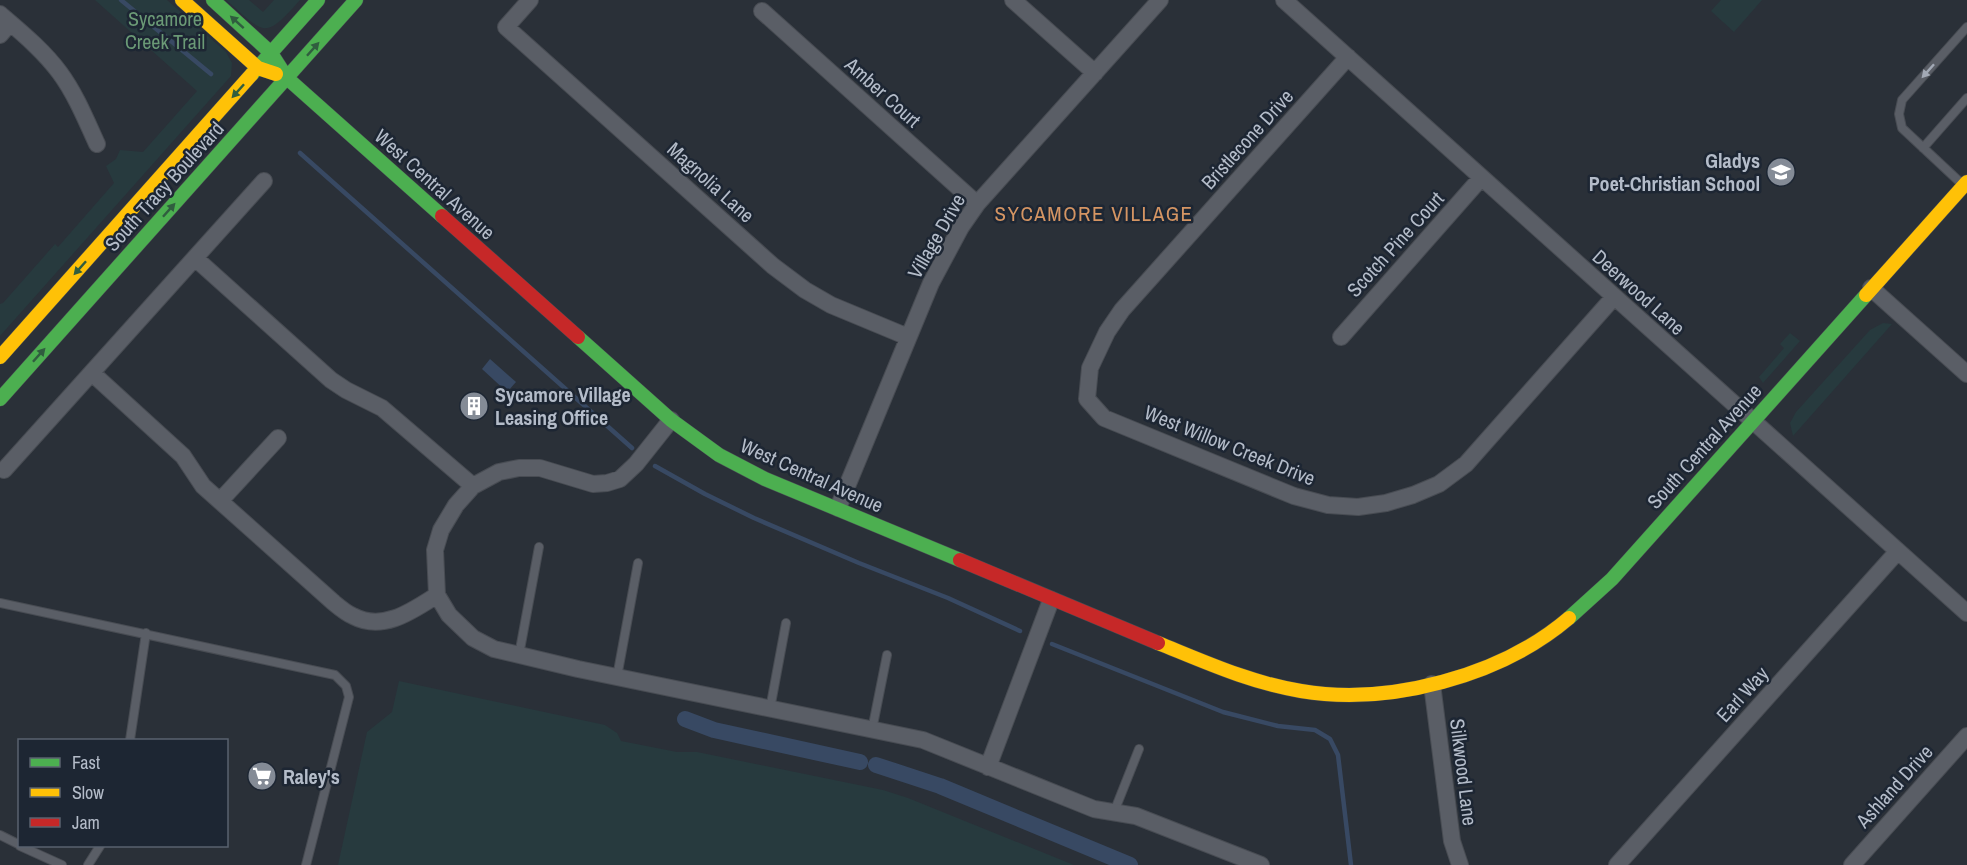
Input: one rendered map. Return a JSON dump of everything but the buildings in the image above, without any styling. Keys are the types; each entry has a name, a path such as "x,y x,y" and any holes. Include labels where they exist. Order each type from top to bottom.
{"street":[{"name":"West Central Avenue","path":"182,0 258,68 287,78"},
{"name":"West Central Avenue","path":"213,0 271,52 287,78 671,420 719,455 756,474 1051,600 1216,667 1266,684 1313,693 1350,694 1395,691 1432,684"},
{"name":"South Tracy Boulevard","path":"0,357 318,0"},
{"name":"South Tracy Boulevard","path":"0,399 356,0"},
{"name":"Magnolia Lane","path":"530,0 506,27 773,266 805,290 831,305 908,337"},
{"path":"1013,0 1095,73"},
{"name":"Village Drive","path":"838,508 908,337 944,258 961,227 977,204 1160,0"},
{"name":"Deerwood Lane","path":"1284,0 1967,613"},
{"name":"Amber Court","path":"762,10 977,204"},
{"path":"3,24 38,49 60,73 76,99 97,144"},
{"name":"Bristlecone Drive","path":"1087,399 1090,368 1107,332 1122,310 1348,57"},
{"name":"Scotch Pine Court","path":"1341,337 1481,178"},
{"path":"4,470 264,181"},
{"name":"South Central Avenue","path":"1432,684 1498,661 1535,643 1574,615 1612,579 1965,184"},
{"path":"195,258 331,380 382,408 473,486"},
{"path":"1871,288 1967,374"},
{"name":"West Willow Creek Drive","path":"1087,399 1104,418 1294,496 1328,505 1358,507 1386,503 1439,484 1466,464 1614,297"},
{"path":"92,373 183,456 203,486 333,602 352,616 367,621 389,621 414,610 437,595"},
{"path":"671,420 636,464 620,479 593,484 540,468 519,468 500,472 473,486 456,505 441,530 435,550 437,595 449,615 473,638 494,649 617,677 923,740 1094,809 1136,816 1261,865"},
{"path":"220,501 278,438"},
{"name":"Earl Way","path":"1617,865 1898,551"},
{"path":"988,767 1051,600"},
{"name":"Silkwood Lane","path":"1432,684 1452,841 1460,865"},
{"name":"Ashland Drive","path":"1852,865 1967,736"}],"lane":[{"path":"1965,184 1902,128 1899,114 1902,100 1967,27"},
{"path":"1923,148 1967,98"},
{"path":"519,655 539,547"},
{"path":"617,677 638,563"},
{"path":"0,603 335,675 346,686 350,697 306,865"},
{"path":"770,709 786,623"},
{"path":"130,739 146,633"},
{"path":"872,730 887,655"},
{"path":"1114,812 1139,748"},
{"path":"0,835 18,844"},
{"path":"24,847 62,865"},
{"path":"87,865 99,847"}],"green space":[{"name":"Sycamore Creek Trail","path":"95,0 167,0 226,52 232,63 231,76 0,336 0,304 55,244 58,247 114,183 106,166 116,159 120,150 143,152 197,91"},
{"path":"226,0 249,0 263,12 274,0 300,0 278,22 271,27 264,28 257,26"},
{"path":"1721,0 1762,0 1734,32 1711,11"},
{"path":"1883,323 1892,324 1793,436 1790,423 1796,412 1870,330"},
{"path":"1790,333 1800,341 1763,383 1759,377 1784,348 1780,344"},
{"path":"399,681 605,725 617,733 621,741 677,752 697,752 883,790 1074,865 338,865 367,732 392,712"}],"water":[{"path":"490,359 516,382 507,392 482,369"}],"waterway":[{"path":"121,0 211,74"},
{"path":"300,153 632,448"},
{"path":"655,466 754,518 948,598 1020,631"},
{"path":"1052,644 1223,712 1278,726 1315,730 1330,739 1338,755 1351,865"},
{"path":"685,719 714,730 860,762"},
{"path":"876,765 940,786 1130,865"}],"traffic: fast":[{"path":"213,0 271,53 287,78 442,216"},
{"path":"252,74 318,0"},
{"path":"0,399 356,0"},
{"path":"1569,618 1612,579 1866,295"},
{"path":"578,337 671,420 719,455 765,479 960,560"}],"traffic: slow":[{"path":"182,0 258,68 276,74"},
{"path":"0,357 252,74"},
{"path":"1866,295 1967,182"},
{"path":"1158,643 1264,683 1335,695 1370,694 1407,690 1478,671 1542,638 1569,618"}],"traffic: jam":[{"path":"442,216 578,337"},
{"path":"960,560 1158,643"}],"place":[{"name":"Gladys Poet-Christian School","path":"1781,172"},
{"name":"Sycamore Village Leasing Office","path":"474,406"},
{"name":"Raley's","path":"262,776"}],"district":[{"name":"SYCAMORE VILLAGE","path":"1094,213"}]}
